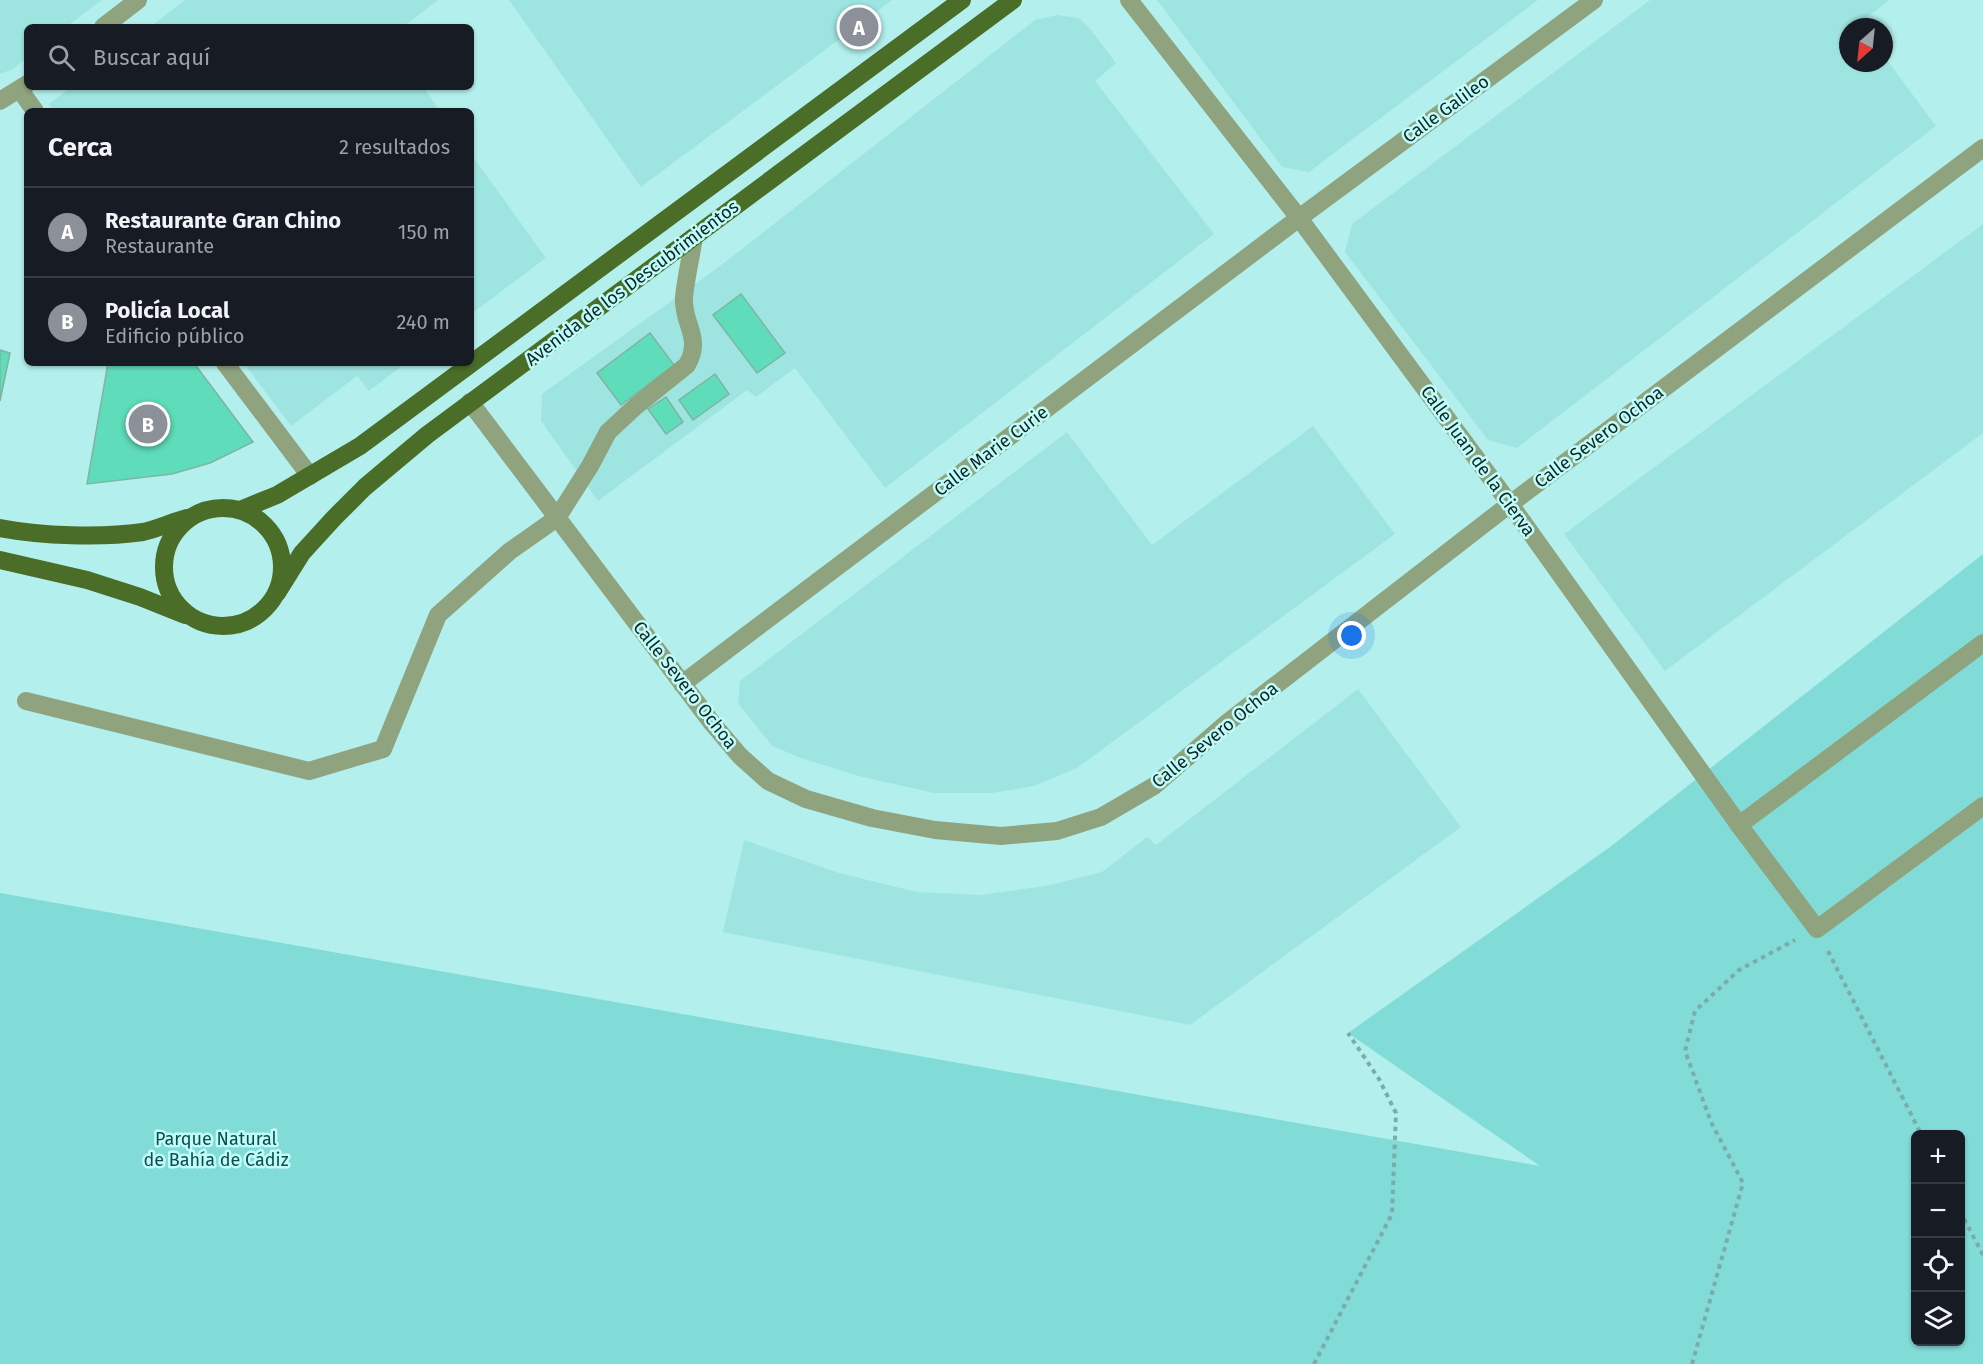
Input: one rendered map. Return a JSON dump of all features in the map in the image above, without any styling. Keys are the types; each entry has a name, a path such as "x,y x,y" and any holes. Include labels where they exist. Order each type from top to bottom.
{"main road":[{"name":"Avenida de los Descubrimientos","path":"474,362 962,0"},
{"name":"Avenida de los Descubrimientos","path":"277,593 302,553 365,487 419,441 1013,0"},
{"name":"Avenida de los Descubrimientos","path":"240,510 277,495 360,446 468,366"},
{"path":"0,528 26,533 94,535 144,532 207,510 224,507 240,510 256,518 269,529 278,544 282,560 282,577 277,593 267,607 254,618 238,625 221,627 205,624 140,597 87,580 0,560"},
{"path":"189,617 176,605 168,591 163,574 164,557 169,541 178,527 191,516"}],"street":[{"path":"107,24 138,0"},
{"name":"Calle Juan de la Cierva","path":"1129,0 1299,218 1510,504 1816,929"},
{"name":"Calle Galileo","path":"1299,218 1594,0"},
{"path":"0,101 23,87"},
{"path":"24,90 34,108"},
{"name":"Calle Severo Ochoa","path":"470,402 712,723 740,756 768,781 806,798 872,818 934,830 1001,836 1057,831 1101,817 1154,786 1228,722 1510,504 1983,148"},
{"name":"Calle Marie Curie","path":"682,684 1299,218"},
{"path":"26,701 309,771 383,749 438,615 510,551 557,518 590,466 608,432 687,365 694,345 684,299 694,237"},
{"path":"227,366 310,476"},
{"path":"1739,825 1983,643"},
{"path":"1816,929 1983,806"}],"path":[{"path":"1692,1364 1743,1183 1710,1122 1685,1052 1695,1011 1739,970 1816,929 1920,1130"},
{"path":"1314,1364 1392,1214 1396,1113 1379,1079 1347,1034"},
{"path":"1965,1221 1983,1255"}],"shaded area":[{"path":"0,0 102,0 70,24 24,24 24,60 13,69 0,74"},
{"path":"185,0 438,0 407,24 154,24"},
{"path":"509,0 892,0 641,187"},
{"path":"1157,0 1538,0 1309,172 1282,167"},
{"path":"1650,0 1889,0 1866,18 1839,18 1839,72 1893,72 1893,68 1936,126 1517,448 1488,440 1345,252 1352,224"},
{"path":"1057,15 1079,18 1116,63 1095,81 1214,234 885,488 795,368 756,397 747,390 598,501 541,421 542,394 720,266 1035,20"},
{"path":"67,90 425,90 438,108 52,108 49,104"},
{"path":"474,158 546,258 474,312"},
{"path":"1983,224 1983,433 1665,671 1564,534"},
{"path":"246,366 402,366 369,391 357,376 291,426"},
{"path":"1313,426 1395,534 1077,768 1034,786 992,793 934,793 859,776 801,758 772,746 738,703 740,681 1067,432 1152,545"},
{"path":"1358,689 1461,827 1190,1025 723,932 744,840 839,873 917,892 980,895 1046,886 1102,872 1147,837 1156,845"}],"green space":[{"name":"Parque Natural de Bahía de Cádiz","path":"1983,554 1983,1364 0,1364 0,893 1540,1166 1348,1033 1610,847"}],"building":[{"path":"741,294 785,353 757,373 713,315"},
{"path":"650,333 674,365 621,405 597,373"},
{"path":"0,350 10,353 0,401"},
{"path":"107,366 196,366 253,442 210,463 172,474 87,484"},
{"path":"715,374 729,394 693,420 679,400"},
{"path":"666,397 683,422 666,434 648,409"}],"place":[{"name":"Restaurante Gran Chino","path":"859,27"},
{"name":"Policía Local","path":"148,424"}]}
